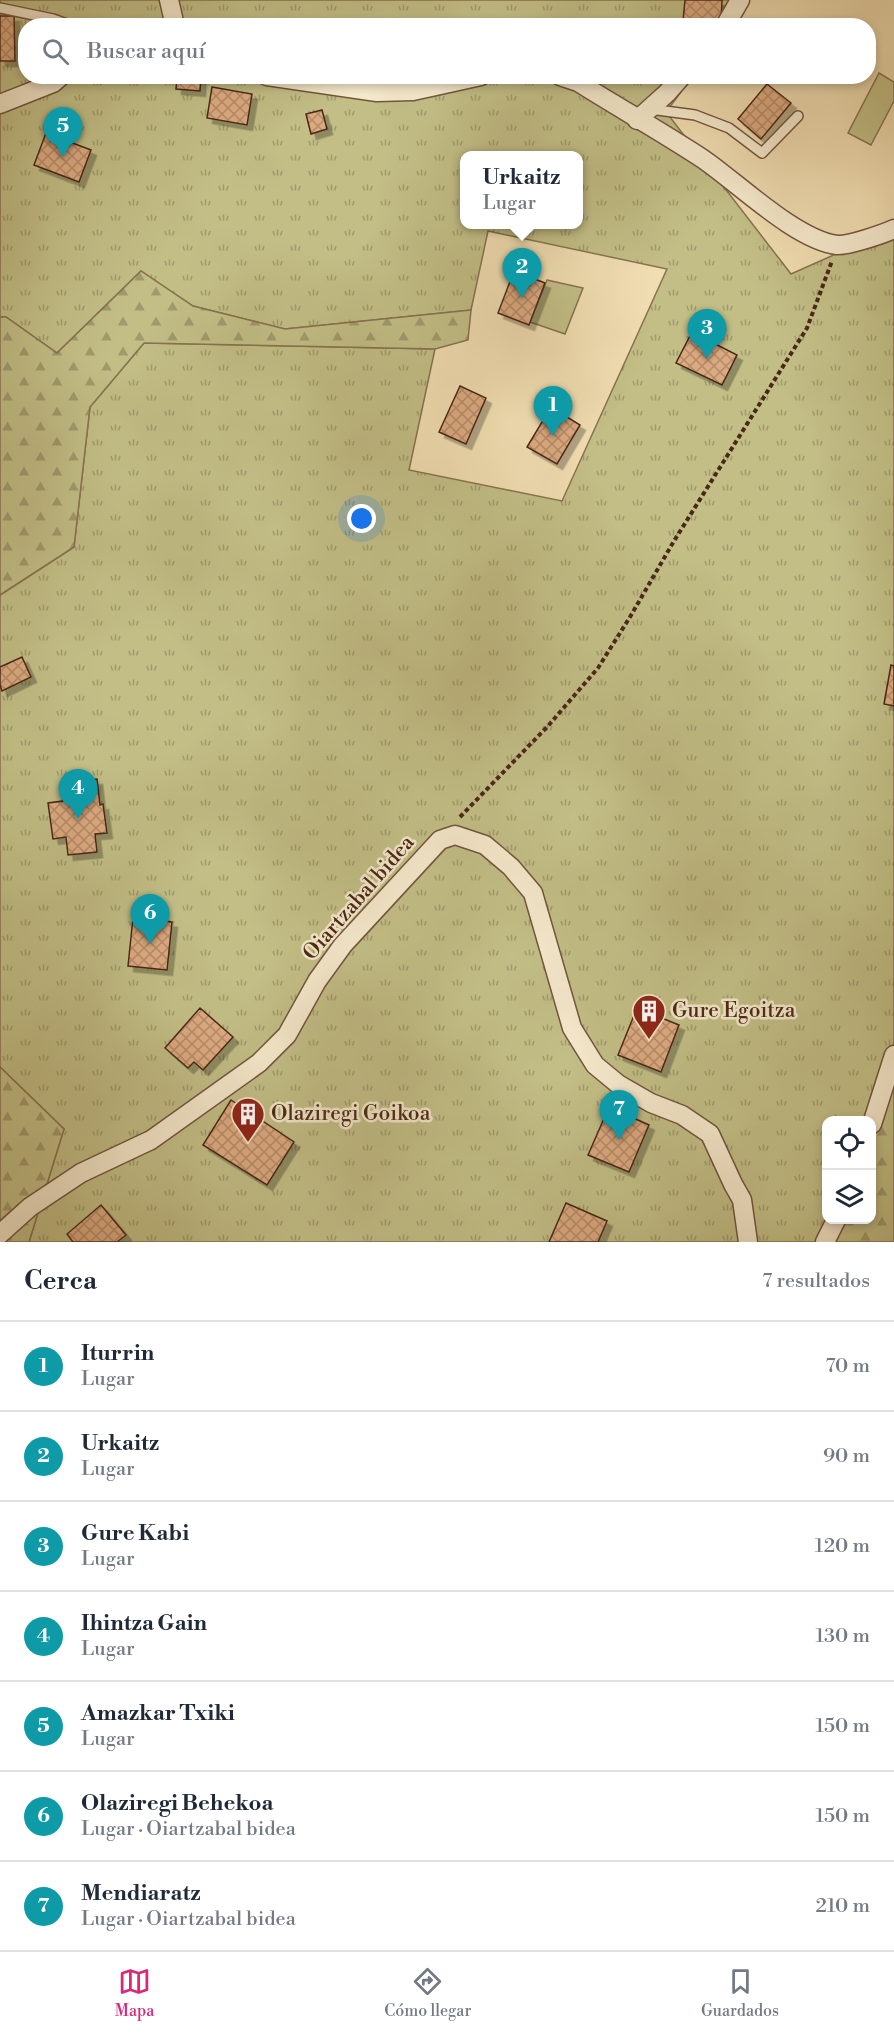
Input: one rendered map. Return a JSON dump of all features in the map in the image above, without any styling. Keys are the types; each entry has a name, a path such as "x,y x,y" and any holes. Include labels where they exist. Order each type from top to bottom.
{"street":[{"path":"169,0 172,18"},
{"path":"730,18 740,0"},
{"path":"0,104 50,84"},
{"path":"322,84 377,92 413,91 445,84"},
{"path":"582,84 643,114 748,194 810,237 838,245 894,230"},
{"path":"643,114 674,84"},
{"name":"Oiartzabal bidea","path":"0,1234 38,1201 81,1173 151,1140 259,1063 286,1035 317,981 343,945 440,840 455,835 485,845 511,867 533,893 572,1028 596,1065 618,1084 651,1103 682,1114 710,1134 742,1200 748,1242"},
{"path":"875,1116 894,1055"},
{"path":"825,1242 834,1224"}],"lane":[{"path":"0,8 52,18"},
{"path":"643,114 695,115 729,128 762,153 798,116"}],"path":[{"path":"440,840 548,726 598,668 807,328 838,245"}],"green space":[{"path":"0,0 748,0 735,18 18,18 18,84 687,84 666,112 791,274 894,228 894,1050 869,1116 822,1116 822,1224 825,1224 821,1242 29,1242 64,1129 0,1067 0,595 74,547 90,407 144,343 435,349 409,470 562,501 667,269 488,231 471,310 285,329 193,306 141,271 57,353 6,317 0,317"},
{"path":"879,73 894,82 894,101 871,145 848,133 873,84 876,84"},
{"path":"141,271 193,306 285,329 471,310 468,340 435,349 144,343 90,407 74,547 0,595 0,317 6,317 57,353"},
{"path":"547,280 583,288 565,334 530,322"},
{"path":"894,1050 894,1242 821,1242 828,1224 876,1224 876,1116 873,1116"},
{"path":"0,1067 64,1129 29,1242 0,1242"}],"building":[{"path":"685,0 722,0 721,18 683,18"},
{"path":"0,16 14,16 15,61 0,61"},
{"path":"176,84 200,84 200,91 176,89"},
{"path":"767,84 791,103 761,139 738,119"},
{"path":"212,87 252,94 247,125 207,118"},
{"path":"322,110 327,129 311,134 306,114"},
{"path":"46,133 91,150 79,182 34,165"},
{"path":"514,271 545,283 529,325 498,313"},
{"path":"692,332 737,355 722,385 676,363"},
{"path":"460,386 486,398 466,444 439,432"},
{"path":"551,407 580,425 557,464 527,447"},
{"path":"22,657 31,677 2,691 0,667"},
{"path":"891,665 894,666 894,706 884,704"},
{"path":"97,779 107,833 95,834 97,852 68,855 66,837 53,839 48,803 63,801 61,783"},
{"path":"133,918 172,922 167,970 128,966"},
{"path":"200,1008 233,1037 203,1070 194,1062 188,1068 165,1048"},
{"name":"Gure Egoitza","path":"637,1008 679,1025 661,1072 618,1055"},
{"name":"Olaziregi Goikoa","path":"231,1100 294,1142 267,1185 203,1145"},
{"path":"609,1107 649,1125 629,1172 588,1155"},
{"path":"566,1203 607,1221 598,1242 549,1242"},
{"path":"101,1205 126,1235 117,1242 73,1242 67,1234"}],"place":[{"name":"Amazkar Txiki","path":"63,157"},
{"name":"Urkaitz","path":"522,298"},
{"name":"Gure Kabi","path":"707,359"},
{"name":"Iturrin","path":"553,436"},
{"name":"Ihintza Gain","path":"78,819"},
{"name":"Olaziregi Behekoa","path":"150,944"},
{"name":"Gure Egoitza","path":"649,1040"},
{"name":"Mendiaratz","path":"619,1140"},
{"name":"Olaziregi Goikoa","path":"248,1143"}]}
